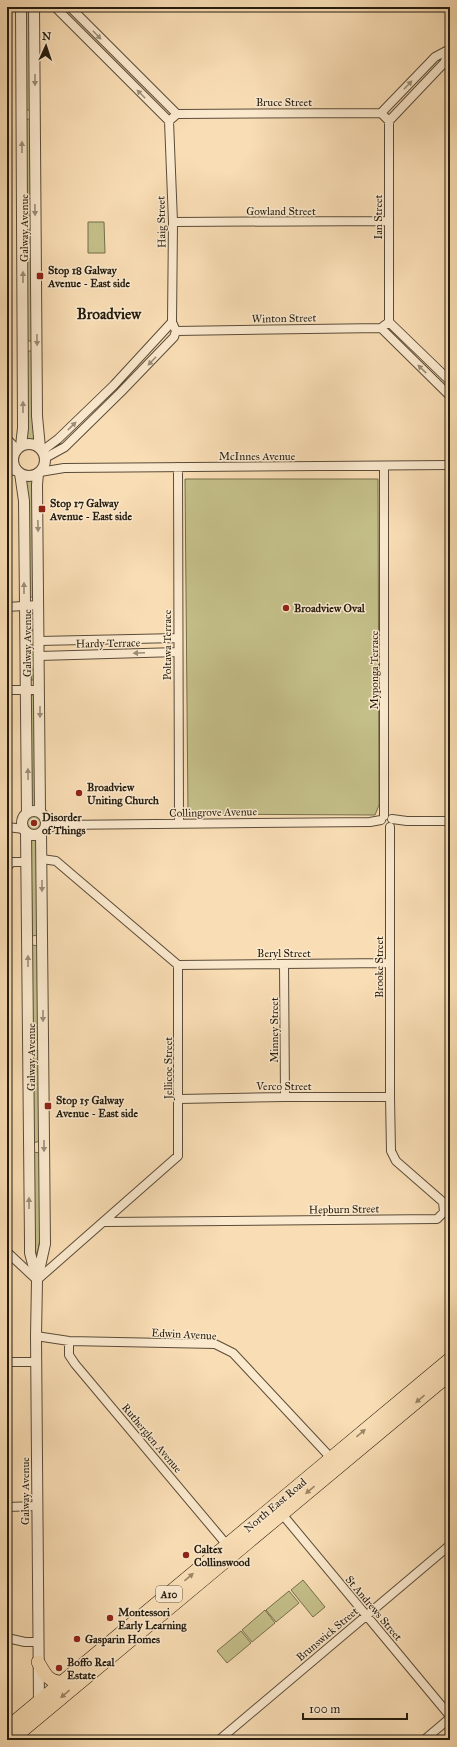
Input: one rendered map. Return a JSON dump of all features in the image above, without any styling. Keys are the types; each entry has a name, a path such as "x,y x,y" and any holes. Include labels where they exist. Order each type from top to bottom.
{"highway":[{"name":"North East Road","path":"15,1736 62,1682 228,1545 278,1510 331,1458 450,1359"},
{"name":"North East Road","path":"41,1707 278,1510 450,1374"},
{"path":"38,1662 49,1680 54,1682 62,1682"}],"street":[{"name":"Galway Avenue","path":"19,448 23,413 21,7"},
{"name":"Galway Avenue","path":"34,7 37,416 43,455"},
{"path":"55,7 169,121 177,114 70,7"},
{"path":"450,50 444,63 389,121 380,113 435,57 450,50"},
{"name":"Bruce Street","path":"177,114 380,113"},
{"name":"Haig Street","path":"169,121 173,222 172,322 176,331"},
{"name":"Ian Street","path":"389,121 390,322"},
{"name":"Gowland Street","path":"173,222 389,221"},
{"path":"43,455 31,444 19,448 10,460 15,471 29,476 39,472 43,455 114,385 172,322"},
{"path":"450,381 390,322 381,328 450,396"},
{"name":"Winton Street","path":"176,331 381,328"},
{"path":"60,467 56,459 65,447 160,352 174,337 176,331"},
{"path":"7,439 19,448"},
{"path":"43,455 65,447"},
{"name":"McInnes Avenue","path":"43,455 60,467"},
{"name":"Myponga Terrace","path":"384,466 385,803 387,822"},
{"name":"McInnes Avenue","path":"39,472 60,467 450,466"},
{"name":"Poltawa Terrace","path":"178,467 179,823"},
{"name":"Galway Avenue","path":"15,471 24,501 27,813"},
{"name":"Galway Avenue","path":"39,472 37,485 43,824 45,1244 37,1280 36,1336 37,1642 41,1707"},
{"path":"7,606 39,606"},
{"name":"Hardy Terrace","path":"39,641 178,638"},
{"name":"Hardy Terrace","path":"39,656 178,652"},
{"path":"7,690 40,690"},
{"path":"7,826 24,828 35,835 43,824 35,811 27,813 24,828"},
{"name":"Collingrove Avenue","path":"43,824 450,821"},
{"name":"Brooke Street","path":"387,822 389,837 390,1097"},
{"name":"Galway Avenue","path":"24,828 27,862 30,1248 37,1280"},
{"path":"42,859 56,861 178,965"},
{"path":"7,867 12,862 27,862"},
{"name":"Beryl Street","path":"178,965 390,963"},
{"name":"Minney Street","path":"284,964 285,1097"},
{"name":"Jellicoe Street","path":"37,1280 105,1222 178,1156 178,965"},
{"name":"Verco Street","path":"179,1099 390,1097"},
{"name":"Hepburn Street","path":"105,1222 437,1219 444,1212 443,1202 396,1161 392,1151 390,1097"},
{"path":"7,1252 37,1280"},
{"name":"Edwin Avenue","path":"36,1336 69,1341 215,1344 233,1353 331,1458"},
{"name":"Rutherglen Avenue","path":"69,1341 69,1355 74,1364 228,1545"},
{"path":"7,1362 37,1362"},
{"path":"7,1506 37,1506"},
{"name":"St Andrews Street","path":"278,1510 450,1717"},
{"name":"Brunswick Street","path":"219,1740 450,1545"},
{"path":"7,1638 25,1642 37,1642"},
{"path":"424,1740 450,1717"}],"shaded area":[{"path":"25,7 31,7 30,110 26,110"},
{"path":"26,120 30,120 31,243 27,243"},
{"path":"88,222 104,222 105,253 88,253"},
{"path":"26,258 32,259 32,341 27,341"},
{"path":"27,351 32,351 37,441 24,441"},
{"path":"23,478 33,479 33,597 29,597"},
{"path":"185,479 378,479 379,805 375,815 188,814"},
{"path":"33,612 34,680 30,680 28,613"},
{"path":"29,695 34,695 37,808 29,808"},
{"path":"34,814 40,817 43,823 40,829 34,832 28,829 25,823 28,817"},
{"path":"38,839 38,935 32,936 31,840"},
{"path":"32,945 38,946 39,1038 37,1040 32,1040"},
{"path":"33,1049 39,1051 40,1141 33,1143"},
{"path":"33,1152 40,1153 41,1222 40,1237 36,1254 35,1253"},
{"path":"303,1580 325,1607 313,1617 291,1590"},
{"path":"289,1591 299,1603 276,1622 266,1610"},
{"path":"265,1610 275,1623 252,1642 242,1630"},
{"path":"241,1631 251,1643 227,1663 217,1651"}],"place":[{"name":"Stop 18 Galway Avenue - East side","path":"40,276"},
{"name":"Stop 17 Galway Avenue - East side","path":"42,509"},
{"name":"Broadview Oval","path":"286,608"},
{"name":"Broadview Uniting Church","path":"79,793"},
{"name":"Disorder of Things","path":"34,823"},
{"name":"Stop 15 Galway Avenue - East side","path":"48,1106"},
{"name":"Caltex Collinswood","path":"186,1555"},
{"name":"Montessori Early Learning","path":"110,1618"},
{"name":"Gasparin Homes","path":"77,1639"},
{"name":"Boffo Real Estate","path":"59,1668"}],"district":[{"name":"Broadview","path":"109,314"}]}
